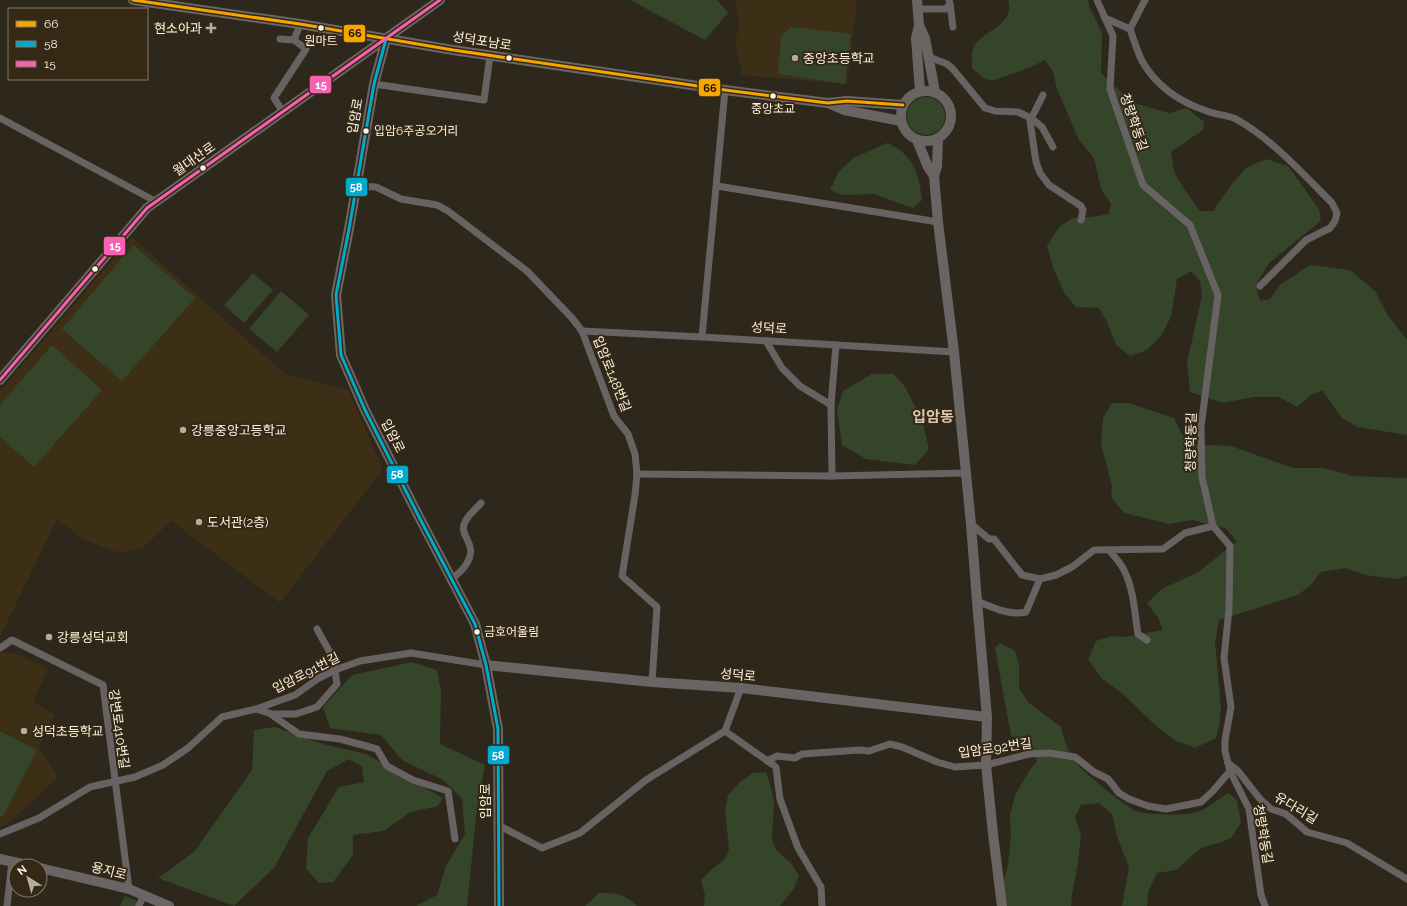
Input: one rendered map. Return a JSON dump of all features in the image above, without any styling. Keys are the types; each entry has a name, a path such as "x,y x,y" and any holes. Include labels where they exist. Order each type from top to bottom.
{"street":[{"name":"성덕포남로","path":"133,0 158,2 300,24 490,56 725,90 828,103"},
{"name":"월대산로","path":"0,380 143,212 440,0"},
{"name":"청량학동길","path":"1097,0 1113,36 1110,89 1143,185 1190,224 1218,295 1201,428 1202,477 1213,526 1230,546 1230,609 1224,658 1231,707 1225,740 1225,751 1230,771 1249,809 1261,895 1265,906"},
{"path":"1130,29 1145,0"},
{"path":"920,91 916,38 919,25 918,4 946,9 950,2"},
{"path":"950,2 953,27"},
{"path":"1105,18 1130,29 1141,59 1152,77 1172,95 1207,111 1235,119 1249,128 1281,153 1332,203 1337,213 1335,221 1330,228 1306,240 1260,286"},
{"path":"294,40 300,24"},
{"path":"919,25 925,38 935,92"},
{"path":"280,39 294,40 306,49 274,98 283,112"},
{"name":"입암로","path":"386,39 374,84 336,295 341,355 369,417 475,624 486,665 498,729 499,906"},
{"path":"374,84 484,100 490,56"},
{"path":"929,57 947,64 952,68 985,108 995,111 1018,112 1031,118 1042,127 1054,147"},
{"path":"702,337 725,90"},
{"path":"927,90 935,92 943,97 949,105 951,114 950,124 945,132 938,138 928,141 917,140 910,136 904,129 901,120 903,105 910,96 920,91 927,90"},
{"path":"1043,95 1030,123 1040,173 1049,185 1081,206 1083,210 1081,220"},
{"path":"828,103 847,101 903,105"},
{"path":"828,103 844,110 901,120"},
{"path":"0,118 155,202"},
{"path":"938,138 937,166 934,176 938,222 954,352 971,524 976,601 988,717 986,764 1002,906"},
{"path":"917,140 928,167 934,176"},
{"name":"입암로148번길","path":"356,186 376,187 401,199 437,205 448,211 527,271 572,318 582,331 614,416 628,434 635,454 637,474 635,495 622,576 657,607 652,682"},
{"path":"717,186 938,222"},
{"name":"성덕로","path":"582,331 836,344 954,352"},
{"path":"766,341 782,368 800,386 831,406"},
{"path":"832,476 831,406 836,344"},
{"path":"637,474 832,476 966,473"},
{"path":"452,579 465,567 472,553 472,546 464,532 463,527 464,522 481,503"},
{"path":"971,524 989,539 994,539 1022,575 1040,580 1056,575 1072,567 1094,550 1163,549 1185,533 1213,526"},
{"path":"1109,550 1120,562 1128,579 1132,590 1138,634 1147,640"},
{"path":"976,601 1002,612 1026,612 1040,580"},
{"path":"256,709 272,714 296,714 317,707 337,684 333,658 316,629"},
{"name":"강변로410번길","path":"0,648 12,640 103,685 114,782 129,889"},
{"name":"입암로91번길","path":"0,834 39,818 90,787 135,777 163,765 188,748 222,717 256,709 295,696 319,678 335,670 360,661 410,653 486,665"},
{"name":"성덕로","path":"486,665 652,682 741,688 988,717"},
{"path":"498,825 542,848 580,834 646,780 725,731 741,688"},
{"path":"272,714 299,734 340,739 377,749 387,766 413,780 448,791 454,839"},
{"path":"725,731 776,767 780,799 798,848 821,887 822,906"},
{"name":"입암로92번길","path":"767,761 777,756 794,758 802,754 859,750 869,751 890,744 902,747 937,762 955,767 986,764 1029,754 1049,753 1075,757 1094,772 1108,779 1119,793 1129,799 1148,806 1166,809 1201,802 1213,791 1230,771"},
{"name":"유다리길","path":"1227,762 1271,809 1286,814 1307,832 1347,843 1407,879"},
{"name":"용지로","path":"48,870 129,889 169,906"},
{"path":"139,906 144,895"}],"shaded area":[{"name":"중앙초등학교","path":"736,0 857,0 847,84 742,75 735,41 739,27"},
{"name":"강릉중앙고등학교","path":"132,237 285,374 348,390 383,469 280,603 171,521 144,547 120,553 82,539 57,519 0,637 0,391"},
{"name":"성덕초등학교","path":"9,652 22,656 48,669 33,702 55,715 39,746 58,778 6,825 0,828 0,653"}],"green space":[{"path":"630,0 717,0 728,13 705,40"},
{"path":"1008,0 1088,0 1090,8 1102,33 1101,73 1131,102 1169,113 1187,108 1204,122 1203,130 1171,152 1174,172 1200,211 1213,211 1231,185 1246,168 1266,159 1288,166 1319,209 1321,221 1269,263 1256,285 1260,301 1270,299 1281,284 1310,265 1350,270 1375,291 1387,314 1407,340 1407,435 1357,427 1342,418 1322,390 1311,395 1297,407 1279,397 1254,397 1223,403 1190,392 1187,362 1202,296 1200,281 1191,271 1177,279 1171,317 1161,336 1147,350 1130,356 1116,345 1107,322 1099,308 1076,307 1065,294 1054,270 1047,246 1059,227 1072,218 1109,214 1111,204 1101,189 1094,158 1079,140 1057,89 1053,72 1045,60 1031,67 992,81 983,78 972,68 973,49 983,36 997,27 1007,17 1009,9"},
{"path":"792,27 851,34 845,84 778,74 781,36"},
{"path":"926,97 936,100 942,106 945,116 942,126 936,132 926,135 916,132 910,126 907,116 910,106 916,100"},
{"path":"887,143 903,153 909,159 916,173 922,200 913,208 874,194 842,195 830,190 839,171 854,158"},
{"path":"133,245 195,298 122,381 62,329"},
{"path":"253,273 273,290 244,323 224,305"},
{"path":"281,291 309,315 277,352 249,329"},
{"path":"52,345 102,390 34,467 0,437 0,405"},
{"path":"872,374 893,374 904,385 922,420 929,449 915,465 866,459 842,445 837,410 843,391"},
{"path":"1112,403 1129,403 1174,418 1181,433 1190,444 1231,446 1293,468 1324,468 1352,476 1407,478 1407,576 1396,579 1365,575 1346,568 1320,572 1311,585 1298,595 1219,620 1215,642 1221,709 1219,727 1216,738 1195,748 1176,741 1156,726 1123,694 1102,679 1088,660 1096,641 1112,636 1124,637 1163,630 1158,618 1147,603 1162,589 1200,571 1237,541 1225,528 1192,520 1169,524 1124,513 1111,497 1112,486 1101,444 1103,418"},
{"path":"1000,643 1015,651 1019,665 1019,688 1029,703 1061,727 1073,759 1095,781 1136,811 1157,814 1197,812 1228,793 1237,800 1241,823 1231,838 1201,848 1176,870 1157,873 1148,892 1147,906 1122,906 1129,867 1117,837 1112,814 1099,803 1081,805 1075,817 1081,835 1071,906 1001,906 1001,891 1008,865 1011,836 1010,815 1015,795 1031,768 1037,762 1031,744 1011,736 995,648"},
{"path":"412,662 437,670 441,691 440,744 485,765 477,808 467,906 416,906 437,895 446,866 465,834 462,798 443,780 402,760 381,735 330,728 323,707 352,675"},
{"path":"275,727 323,744 366,754 443,798 438,806 411,812 383,831 353,835 353,855 333,882 319,883 306,869 308,838 339,787 364,782 362,767 349,759 327,771 274,868 234,906 158,878 195,851 252,770 254,730"},
{"path":"0,731 37,750 2,818 0,816"},
{"path":"766,772 774,803 772,840 777,851 791,863 799,876 793,890 780,906 704,906 705,896 701,880 725,859 729,849 725,811 728,795 741,781 753,773"},
{"path":"599,893 620,895 637,906 585,906"},
{"path":"125,896 140,902 139,906 120,906"}],"transit line":[{"name":"66","path":"133,0 300,24 453,50 725,90 828,103 847,101 903,105"},
{"name":"15","path":"0,380 147,208 440,0"},
{"name":"58","path":"386,39 374,84 336,295 341,355 365,410 475,624 486,665 498,729 499,906"}],"place":[{"name":"현소아과","path":"211,28"},
{"name":"원마트","path":"321,28"},
{"name":"중앙초등학교","path":"795,58"},
{"name":"중앙초교","path":"773,96"},
{"name":"입암6주공오거리","path":"366,131"},
{"name":"강릉중앙고등학교","path":"183,430"},
{"name":"도서관(2층)","path":"199,522"},
{"name":"금호어울림","path":"477,632"},
{"name":"강릉성덕교회","path":"49,637"},
{"name":"성덕초등학교","path":"24,731"}],"district":[{"name":"입암동","path":"933,417"}]}
